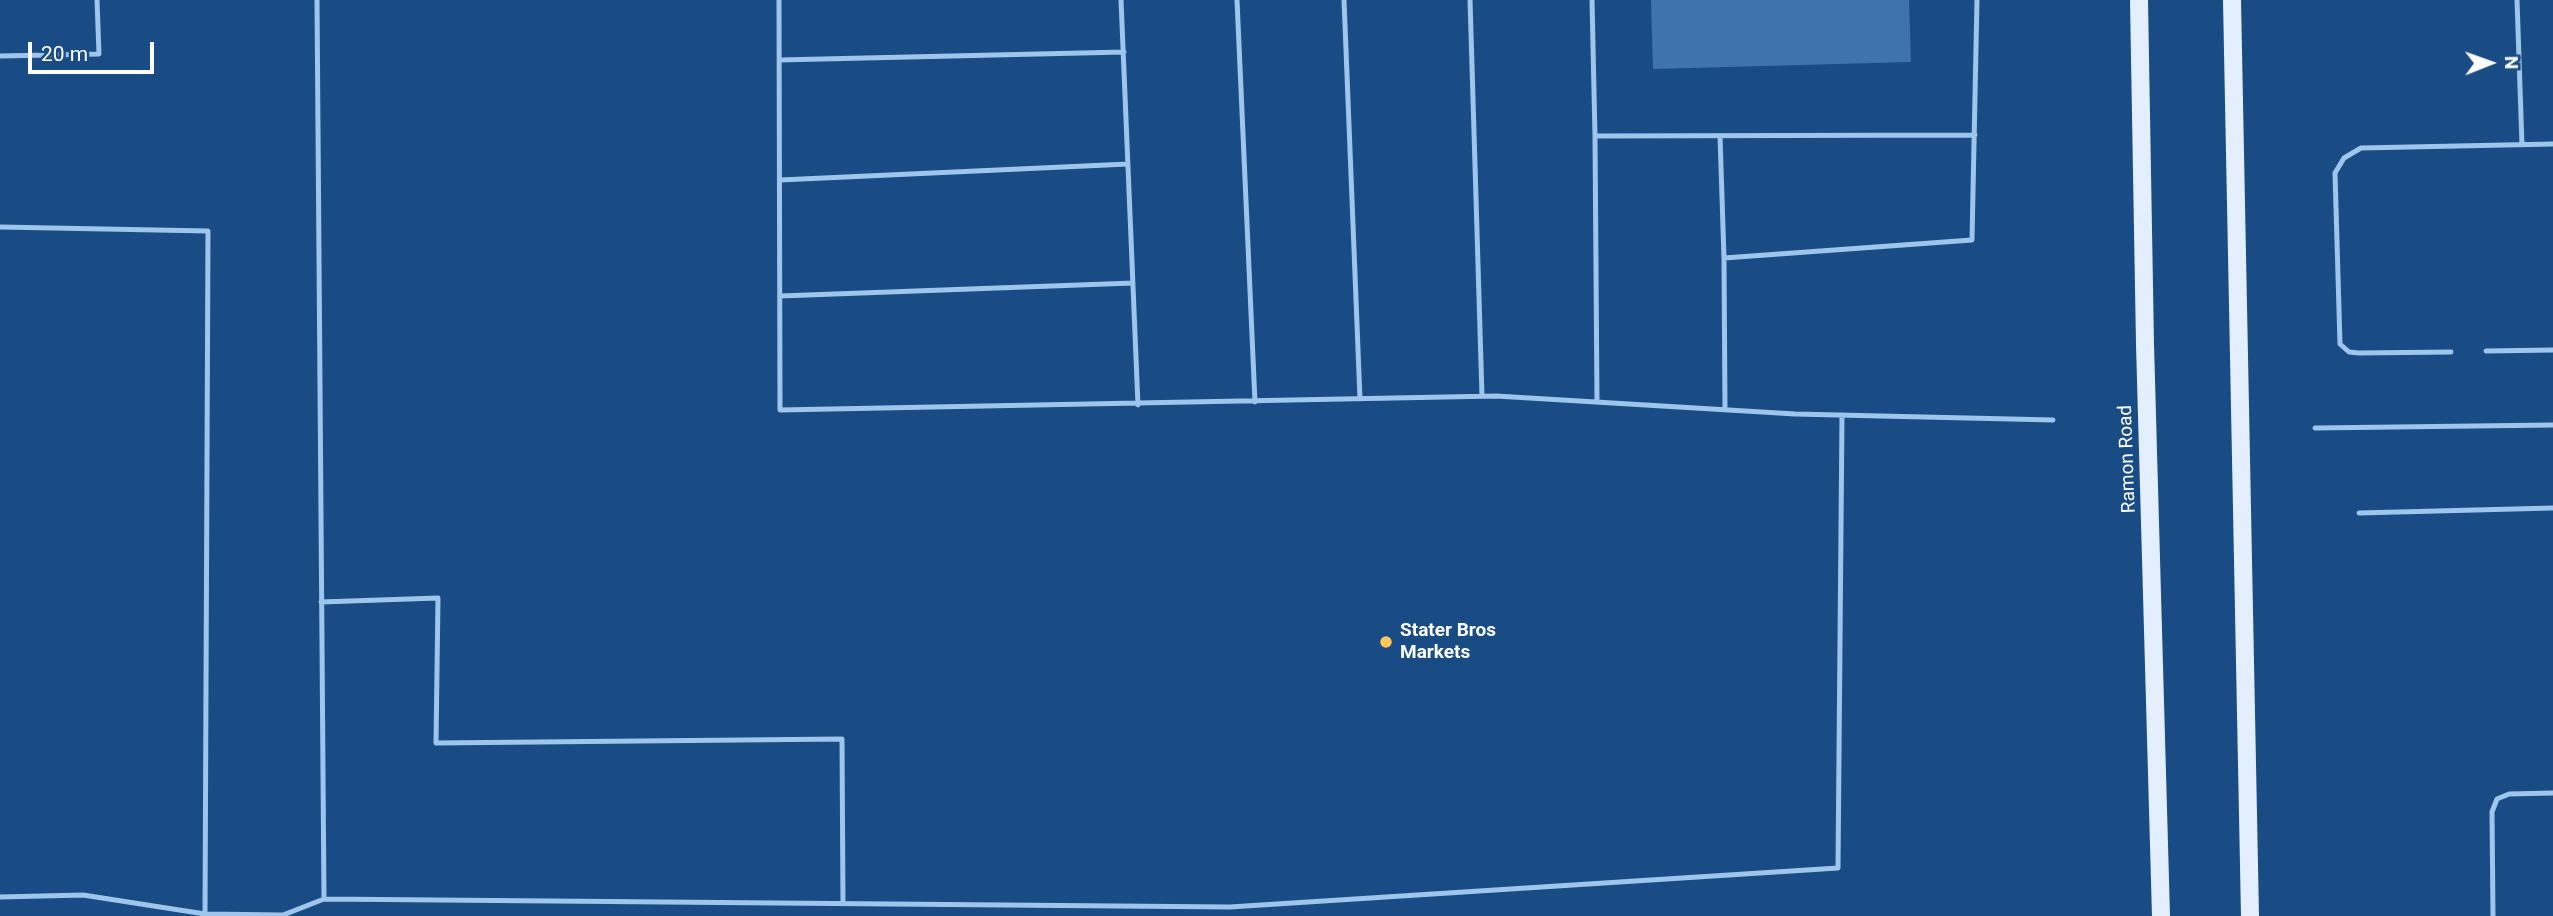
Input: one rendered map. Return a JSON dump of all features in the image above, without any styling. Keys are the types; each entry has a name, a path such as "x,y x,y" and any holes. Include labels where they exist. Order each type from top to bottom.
{"main road":[{"name":"Ramon Road","path":"2139,0 2161,916"},
{"path":"2232,0 2250,916"}],"lane":[{"path":"0,56 99,54 97,0"},
{"path":"317,0 324,899"},
{"path":"779,0 780,410 1482,397 1842,415 2053,420"},
{"path":"1121,0 1138,405"},
{"path":"1237,0 1255,402"},
{"path":"1343,0 1360,399"},
{"path":"1470,0 1482,397"},
{"path":"1591,0 1597,402"},
{"path":"1724,258 1972,240 1977,0"},
{"path":"2517,0 2522,145"},
{"path":"779,60 1124,52"},
{"path":"1595,136 1975,135"},
{"path":"1720,136 1725,410"},
{"path":"2451,352 2359,353 2349,352 2340,344 2335,173 2344,158 2361,149 2553,144"},
{"path":"780,180 1128,164"},
{"path":"0,227 208,231 205,914"},
{"path":"780,296 1133,283"},
{"path":"2486,351 2553,349"},
{"path":"0,897 83,895 205,914 283,915 324,899 1230,908 1838,868 1842,415"},
{"path":"2315,428 2553,425"},
{"path":"2359,513 2553,508"},
{"path":"321,602 439,598 436,743 842,739 843,904"},
{"path":"2493,916 2491,812 2497,799 2509,794 2553,793"}],"building":[{"path":"1651,0 1909,0 1911,62 1653,69"}],"place":[{"name":"Stater Bros Markets","path":"1386,642"}]}
